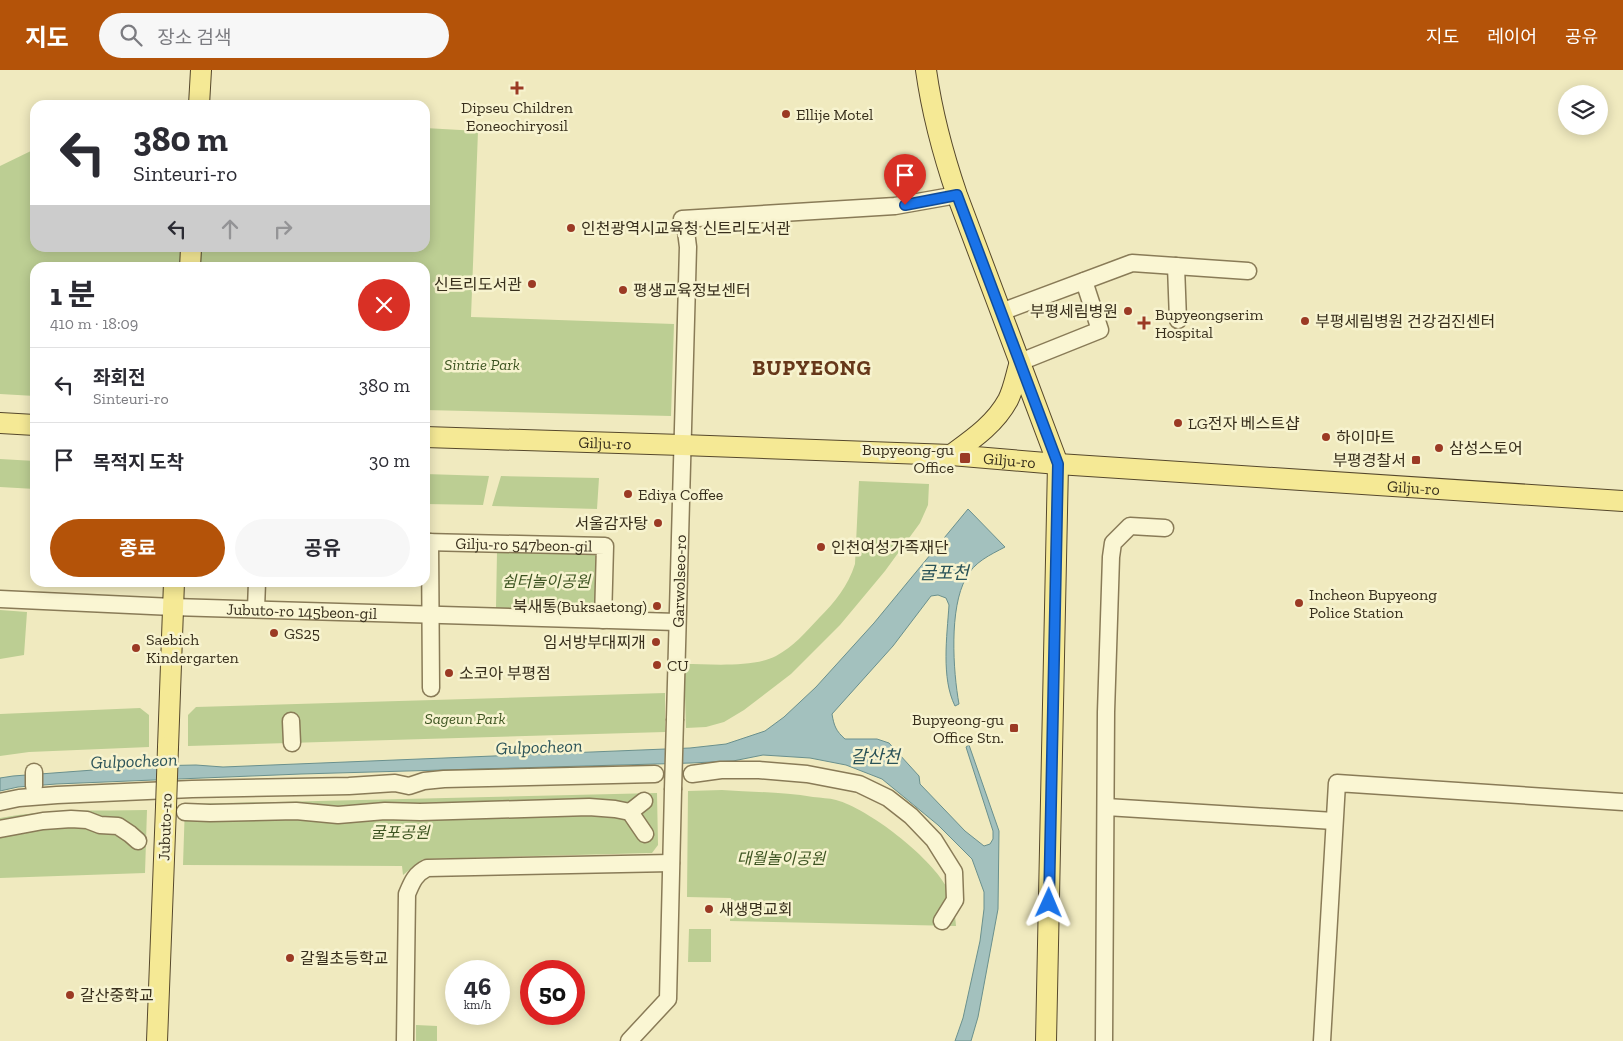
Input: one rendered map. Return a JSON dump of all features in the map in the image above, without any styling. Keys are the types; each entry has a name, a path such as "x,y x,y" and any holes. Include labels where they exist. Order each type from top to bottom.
{"main road":[{"path":"199,100 201,70"},
{"path":"926,70 932,111 940,144 957,195 1058,464 1046,1041"},
{"path":"951,455 983,432 1000,412 1008,399 1020,362"},
{"path":"0,423 30,425"},
{"name":"Gilju-ro","path":"430,437 682,444 951,455 1058,464 1623,502"},
{"name":"Jubuto-ro","path":"157,1041 175,810 168,747 174,587"}],"street":[{"name":"Garwolseo-ro","path":"671,863 688,247 682,219 895,206 957,195"},
{"path":"1001,312 1132,263 1248,271"},
{"path":"1176,266 1178,320"},
{"path":"1020,362 1100,330 1084,281"},
{"path":"1104,1041 1106,712 1111,557 1113,543 1130,526 1165,528"},
{"name":"Gilju-ro 547beon-gil","path":"430,542 604,546 603,620"},
{"path":"256,609 257,587"},
{"path":"430,587 431,688"},
{"name":"Jubuto-ro 145beon-gil","path":"0,599 173,607 677,622"},
{"path":"291,721 292,743"},
{"path":"692,774 721,770 758,770 807,774 859,784 888,798 911,816 934,840 954,872 956,900 942,921"},
{"path":"0,802 19,798 48,796 192,789 349,786 395,783 409,786 444,779 654,774"},
{"path":"1322,1041 1337,783 1623,802"},
{"path":"630,812 644,801"},
{"path":"1106,807 1334,821"},
{"path":"175,810 210,813 296,811 338,815 385,811 487,811 533,808 615,809 630,812 645,834"},
{"path":"0,829 43,821 87,820 100,825 118,826 138,841"},
{"path":"405,1041 407,894 413,878 419,872 427,868 671,863 668,1000 629,1041"}],"green space":[{"name":"Sintrie Park","path":"430,128 478,131 471,317 674,324 671,416 430,410 430,262 30,262 30,396 0,394 0,166 30,151 30,252 430,252"},
{"path":"0,459 30,461 30,489 0,487"},
{"path":"430,474 489,476 483,505 430,504"},
{"path":"501,476 599,478 597,509 492,506"},
{"path":"859,481 929,484 928,505 920,523 885,571 840,625 791,674 744,710 724,722 706,727 686,728 684,664 744,664 767,660 776,656 799,639 840,593 849,579 855,564"},
{"name":"쉼터놀이공원","path":"497,552 596,553 595,609 496,608"},
{"path":"0,610 27,612 24,655 0,659"},
{"name":"Sageun Park","path":"665,693 665,732 188,746 188,715 196,707"},
{"path":"140,708 149,715 149,747 29,752 0,756 0,714"},
{"name":"대월놀이공원","path":"722,790 779,793 831,799 850,805 865,813 897,835 938,874 950,895 956,926 730,921 731,898 687,897 688,791"},
{"name":"굴포공원","path":"657,793 658,845 652,853 423,859 403,875 402,866 183,865 185,804"},
{"path":"147,810 145,873 0,878 0,818 55,812"},
{"path":"689,929 711,929 711,962 688,962"},
{"path":"416,1025 437,1026 437,1041 416,1041"}],"water":[{"name":"굴포천","path":"968,509 1005,547 983,560 969,572 961,591 957,606 954,640 955,675 959,704 955,706 946,670 949,605 946,598 938,595 931,596 893,646 832,714 836,728 845,739 877,739 889,743 919,776 920,784 965,831 984,846 990,844 993,839 993,831 966,747 969,745 999,831 998,909 978,1017 971,1041 955,1041 963,1018 980,941 984,909 984,892 972,859 938,825 882,779 846,765 810,758 763,755 733,761 691,763 301,774 56,784 18,787 0,791 0,778 147,766 196,765 223,767 690,748 726,744 765,731 784,717 816,687 874,623"}],"place":[{"name":"Dipseu Children Eoneochiryosil","path":"517,88"},
{"name":"Ellije Motel","path":"786,114"},
{"name":"인천광역시교육청 신트리도서관","path":"571,228"},
{"name":"신트리도서관","path":"532,284"},
{"name":"평생교육정보센터","path":"623,290"},
{"name":"부평세림병원","path":"1128,311"},
{"name":"부평세림병원 건강검진센터","path":"1305,321"},
{"name":"Bupyeongserim Hospital","path":"1144,323"},
{"name":"LG전자 베스트샵","path":"1178,423"},
{"name":"하이마트","path":"1326,437"},
{"name":"삼성스토어","path":"1439,448"},
{"name":"Bupyeong-gu Office","path":"965,458"},
{"name":"부평경찰서","path":"1416,460"},
{"name":"Ediya Coffee","path":"628,494"},
{"name":"서울감자탕","path":"658,523"},
{"name":"인천여성가족재단","path":"821,547"},
{"name":"Incheon Bupyeong Police Station","path":"1299,603"},
{"name":"북새통(Buksaetong)","path":"657,606"},
{"name":"GS25","path":"274,633"},
{"name":"임서방부대찌개","path":"656,642"},
{"name":"Saebich Kindergarten","path":"136,648"},
{"name":"CU","path":"657,665"},
{"name":"소코아 부평점","path":"449,673"},
{"name":"Bupyeong-gu Office Stn.","path":"1014,728"},
{"name":"새생명교회","path":"709,909"},
{"name":"갈월초등학교","path":"290,958"},
{"name":"갈산중학교","path":"70,995"}],"district":[{"name":"BUPYEONG","path":"812,367"}],"route":[{"path":"905,205 957,195 1058,464 1049,903"}],"water label":[{"name":"Gulpocheon","path":"539,747"},
{"name":"갈산천","path":"875,757"},
{"name":"Gulpocheon","path":"134,761"}]}
